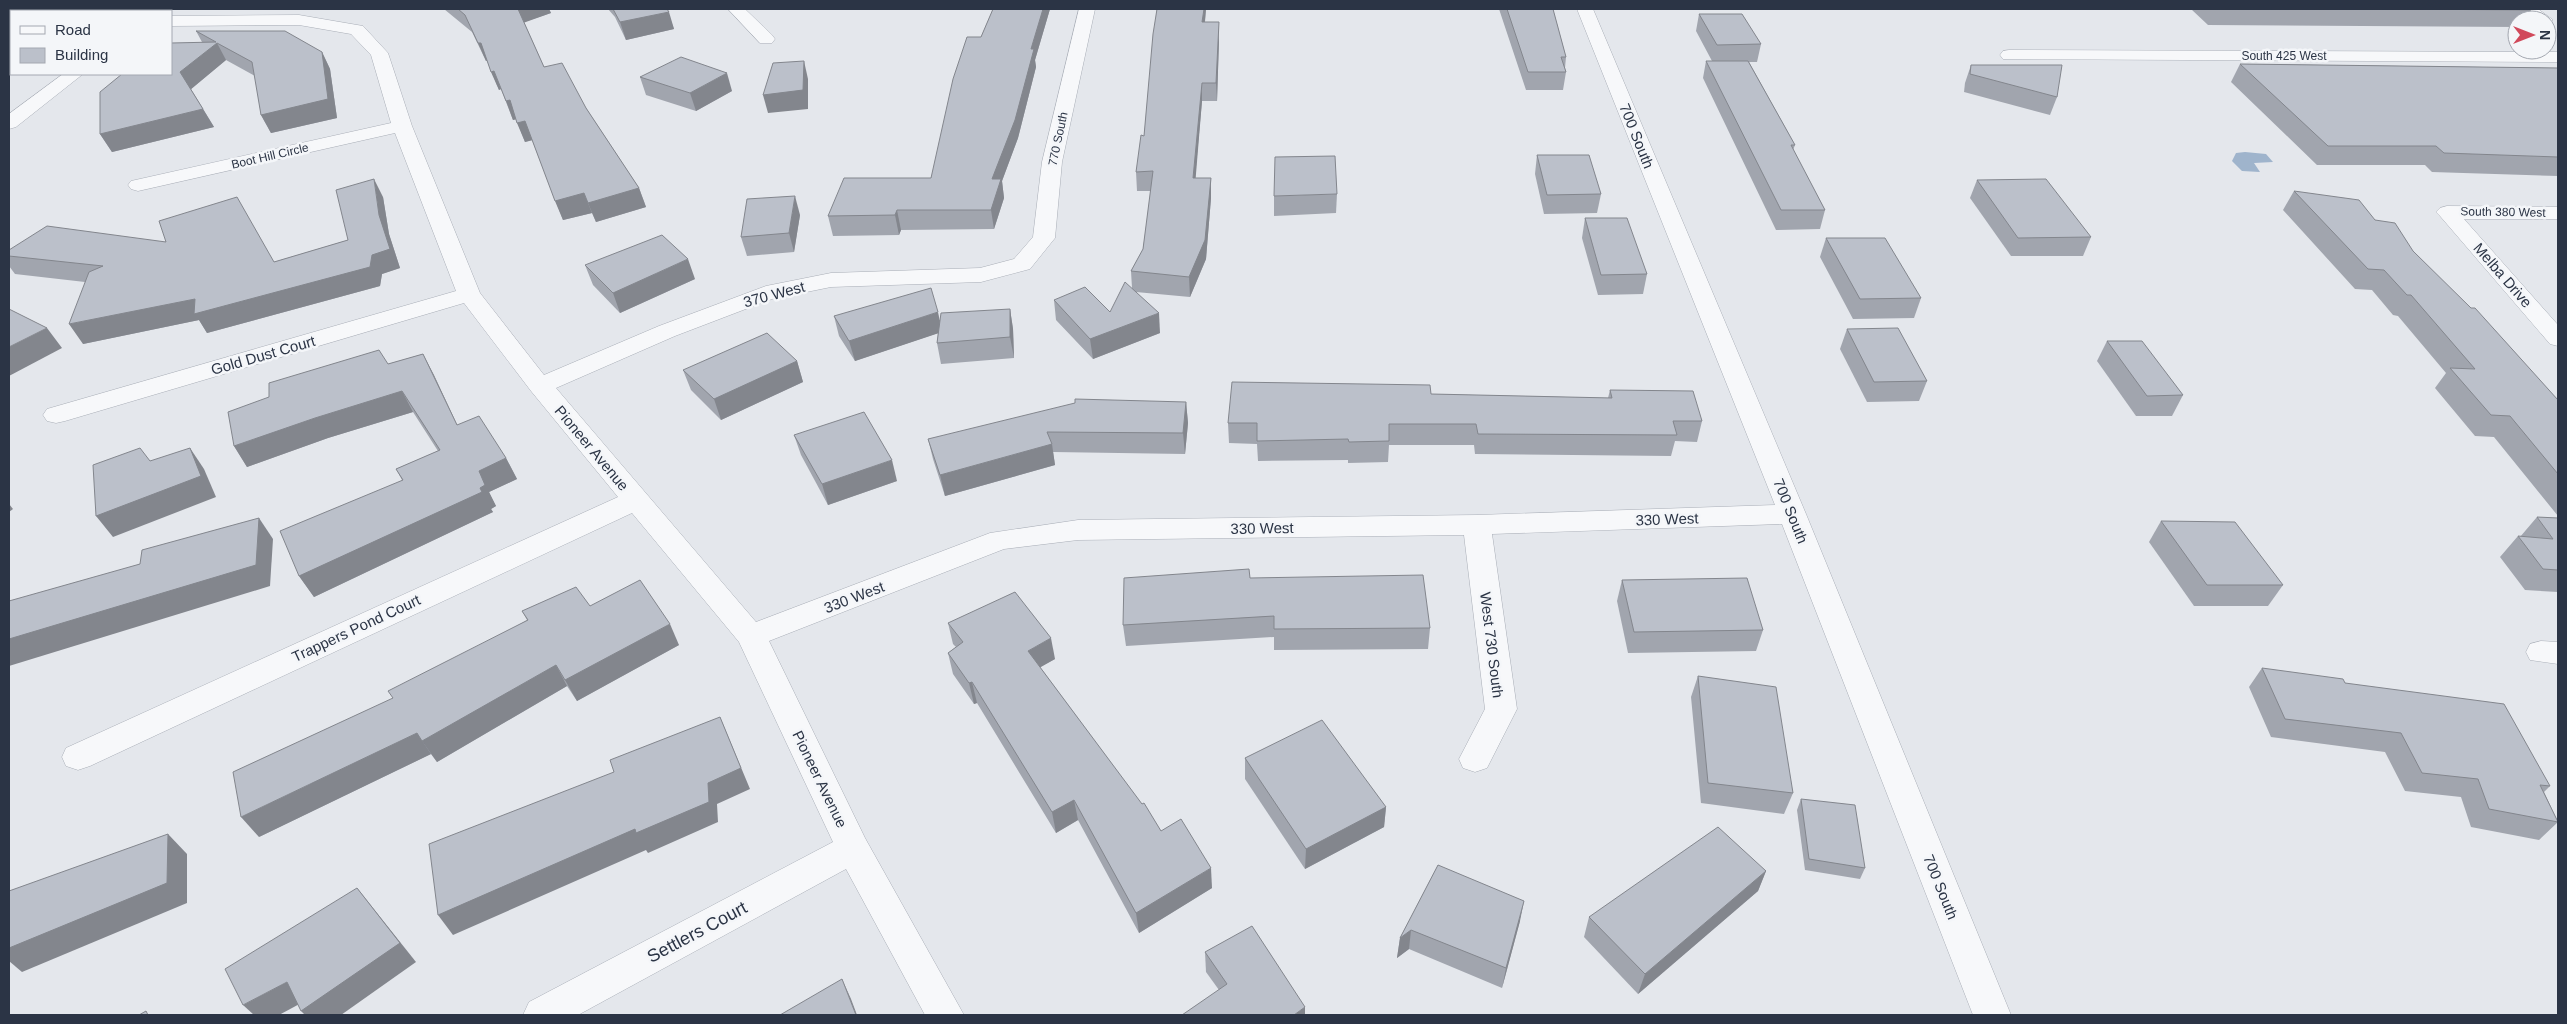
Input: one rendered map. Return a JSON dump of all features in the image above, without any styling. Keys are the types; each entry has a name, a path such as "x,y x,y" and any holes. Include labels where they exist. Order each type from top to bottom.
{"street":[{"path":"736,9 766,39"},
{"name":"770 South","path":"1022,264 1044,238 1052,162 1087,9"},
{"name":"700 South","path":"1585,9 1792,514 1992,1015"},
{"name":"Pioneer Avenue","path":"172,21 299,20 357,30 379,54 402,126 469,294 540,386 751,636 853,848 945,1015"},
{"name":"South 425 West","path":"2009,55 2558,57"},
{"path":"9,123 73,75"},
{"name":"Boot Hill Circle","path":"138,185 402,126"},
{"name":"South 380 West","path":"2447,212 2558,213"},
{"name":"Melba Drive","path":"2447,212 2558,339"},
{"name":"370 West","path":"540,386 667,331 766,293 831,280 981,275 1022,264"},
{"name":"Gold Dust Court","path":"56,415 469,294"},
{"name":"Trappers Pond Court","path":"78,757 635,500"},
{"name":"330 West","path":"751,636 1000,540 1078,530 1477,525 1792,514"},
{"name":"West 730 South","path":"1476,759 1501,710 1477,525"},
{"name":"Settlers Court","path":"542,1015 853,848"}],"water":[{"path":"2236,153 2266,154 2273,162 2254,163 2260,172 2242,171 2232,161"}],"building":[{"path":"458,9 518,9 544,67 562,63 586,108 639,188 588,203 584,193 555,201 525,121 517,123 510,100 506,101 494,71 491,72 481,43 478,43 465,15"},
{"path":"613,9 667,9 669,12 620,22"},
{"path":"993,9 1043,9 1031,49 1034,49 1015,120 992,179 1001,179 991,210 897,210 895,215 828,216 844,178 931,178 953,79 967,37 981,37"},
{"path":"1157,9 1204,9 1202,22 1219,22 1216,83 1202,83 1193,178 1211,178 1205,240 1189,277 1131,271 1143,249 1153,171 1136,172 1141,135 1144,136"},
{"path":"1507,9 1553,9 1566,57 1561,57 1566,72 1528,72"},
{"path":"2395,9 2530,9 2531,10"},
{"path":"1699,14 1742,14 1761,44 1717,45"},
{"path":"196,31 285,31 322,52 328,99 261,115 252,62 217,43 180,72 203,109 100,134 100,92 121,75 172,75 172,43 216,42"},
{"path":"681,57 727,73 690,93 640,77"},
{"path":"804,61 803,90 763,95 773,63"},
{"path":"1706,61 1748,61 1795,145 1791,145 1825,210 1781,210"},
{"path":"2240,64 2558,68 2558,157 2444,153 2436,146 2328,146"},
{"path":"1971,65 2062,65 2057,97 1970,74"},
{"path":"1537,155 1589,155 1601,194 1547,195"},
{"path":"1335,156 1337,194 1274,196 1275,157"},
{"path":"374,179 379,215 390,249 372,255 370,267 194,314 195,299 69,324 89,272 103,266 9,256 9,250 47,226 166,242 159,221 237,197 274,262 348,240 336,190"},
{"path":"2046,179 2091,237 2018,238 1977,180"},
{"path":"2294,191 2359,200 2375,220 2395,223 2413,251 2471,308 2475,308 2558,400 2558,474 2510,416 2491,415 2450,368 2475,369 2411,295 2407,295 2384,270 2368,269"},
{"path":"795,196 789,233 741,237 747,199"},
{"path":"1585,218 1627,218 1647,274 1601,275"},
{"path":"662,235 688,259 613,293 585,265"},
{"path":"1826,238 1885,238 1921,298 1860,299"},
{"path":"1125,282 1159,313 1090,339 1054,300 1085,287 1110,312"},
{"path":"931,288 938,312 849,341 834,316"},
{"path":"9,309 47,328 9,347"},
{"path":"1010,309 1010,337 937,343 941,313"},
{"path":"1898,328 1927,381 1874,382 1847,329"},
{"path":"767,333 797,361 714,399 683,370"},
{"path":"2107,341 2142,341 2183,395 2147,396"},
{"path":"379,350 388,364 423,354 457,425 479,416 506,458 479,471 485,485 480,488 482,492 299,576 280,531 403,480 396,469 440,450 402,391 234,446 228,412 269,397 269,383"},
{"path":"1232,382 1430,385 1431,394 1612,398 1610,390 1693,391 1702,421 1673,421 1677,435 1478,434 1476,424 1389,424 1389,441 1349,442 1348,439 1257,441 1257,423 1228,423"},
{"path":"1075,399 1186,402 1183,433 1047,432 1052,444 940,475 928,439 1075,403"},
{"path":"864,412 892,460 822,484 794,435"},
{"path":"140,448 150,461 190,448 201,476 96,516 93,465"},
{"path":"2537,517 2558,518 2558,570 2543,569 2518,536 2553,539"},
{"path":"259,518 256,565 9,639 9,601 140,564 142,550"},
{"path":"2161,521 2235,522 2283,585 2207,585"},
{"path":"1249,569 1250,578 1423,575 1430,628 1274,629 1274,616 1123,625 1124,578"},
{"path":"1747,578 1763,630 1634,632 1622,580"},
{"path":"640,580 670,624 565,680 556,665 422,741 417,733 241,817 233,772 393,698 388,691 528,620 522,611 576,587 590,606"},
{"path":"1015,592 1051,638 1028,651 1142,804 1144,803 1161,831 1181,819 1211,868 1136,913 1074,800 1052,812 972,682 969,683 948,653 963,642 948,623"},
{"path":"2262,668 2343,679 2345,683 2504,704 2550,786 2540,785 2558,822 2489,809 2478,779 2422,773 2401,733 2285,719"},
{"path":"1698,676 1776,687 1793,793 1708,783"},
{"path":"720,717 741,768 708,783 709,802 636,833 635,829 438,915 429,844 614,772 610,760"},
{"path":"1322,720 1386,807 1306,849 1245,758"},
{"path":"1801,799 1855,805 1865,868 1809,859"},
{"path":"1718,827 1766,871 1645,974 1589,917"},
{"path":"168,834 167,883 9,948 9,891"},
{"path":"1438,865 1524,901 1506,968 1411,930 1400,938"},
{"path":"357,888 400,943 301,1011 287,982 243,1005 225,969"},
{"path":"1252,926 1305,1007 1294,1015 1182,1015 1227,984 1205,952"},
{"path":"842,979 856,1015 780,1015"},
{"path":"146,1011 148,1015 139,1015"}]}
